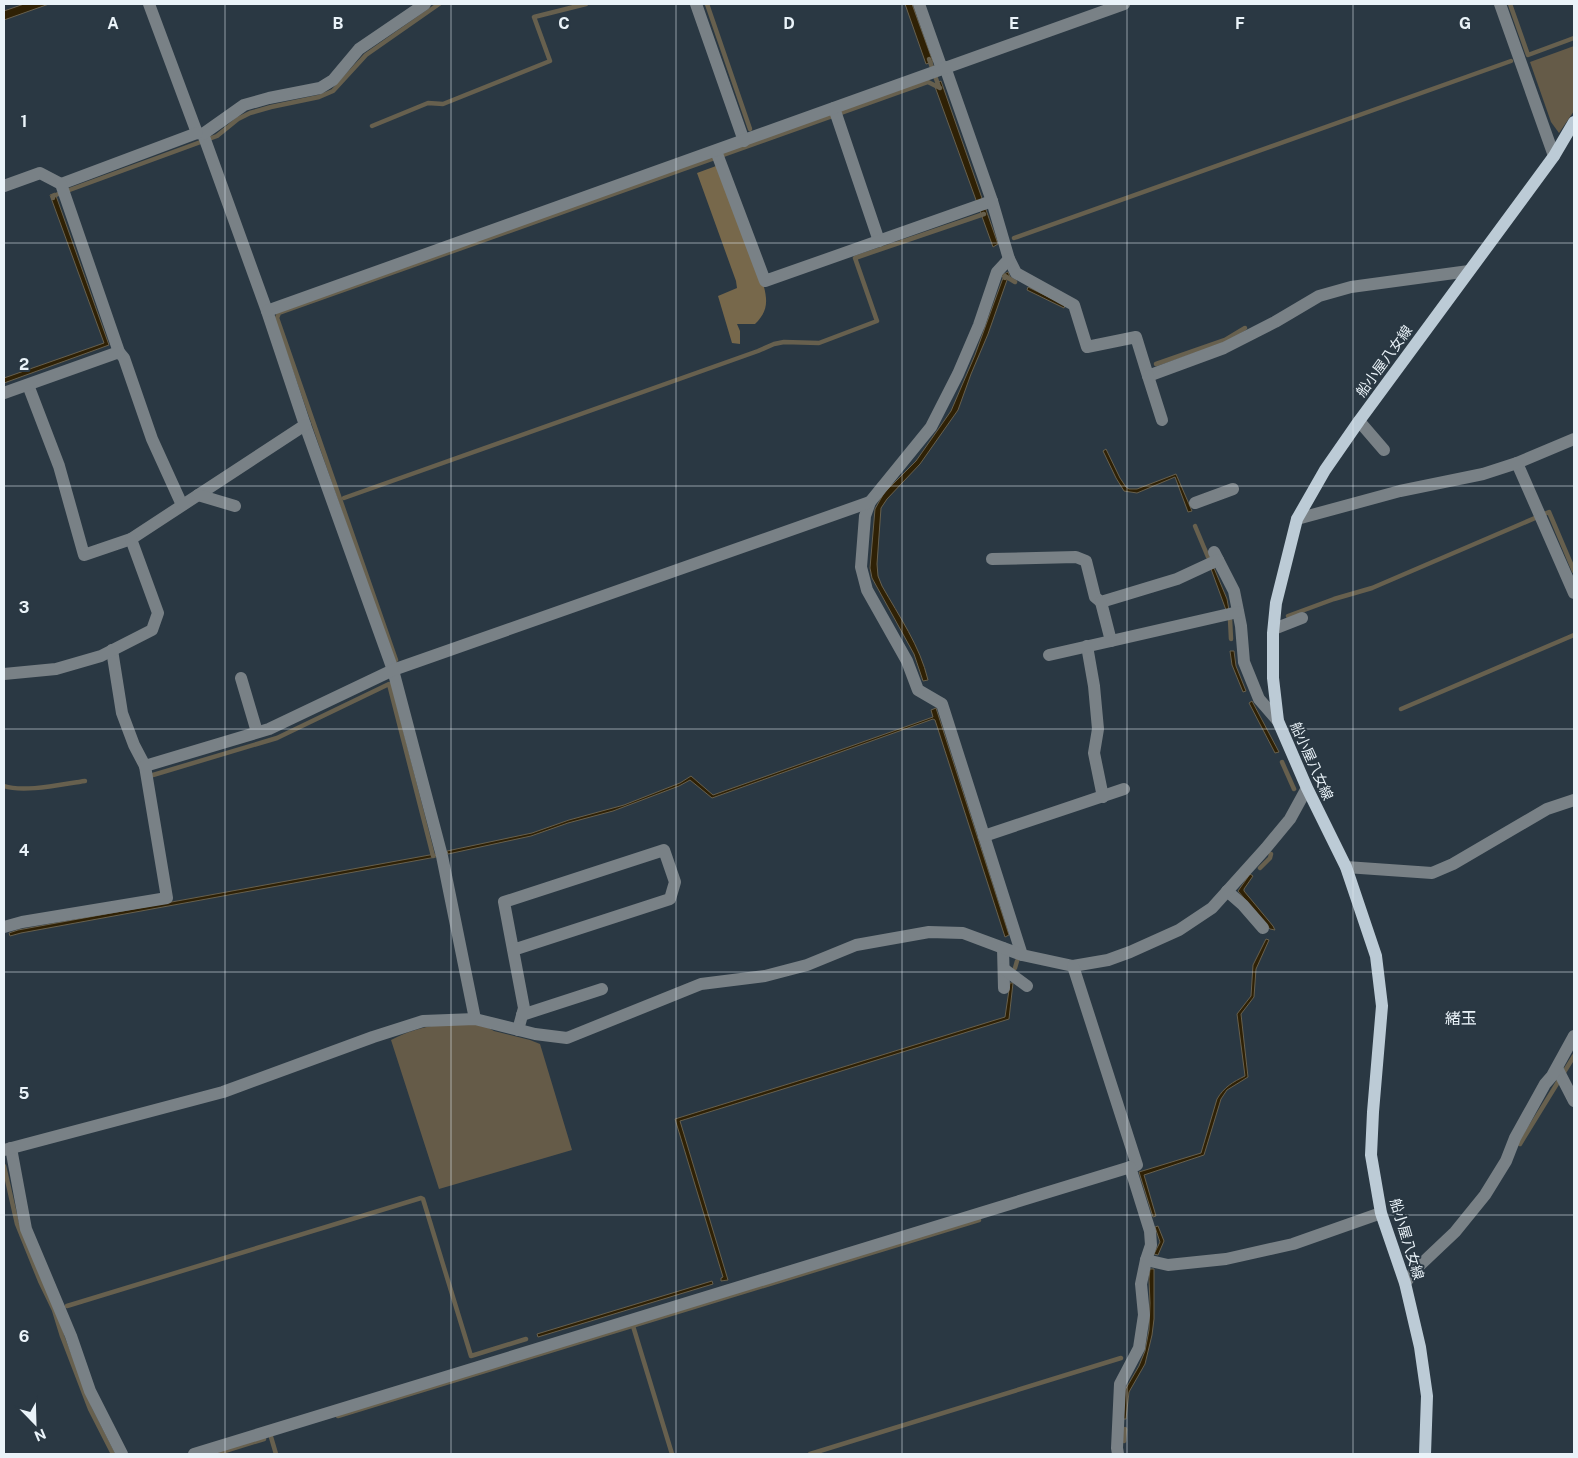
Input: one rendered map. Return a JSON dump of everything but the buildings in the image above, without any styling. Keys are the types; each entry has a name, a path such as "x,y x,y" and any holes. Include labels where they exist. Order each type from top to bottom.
{"main road":[{"name":"船小屋八女線","path":"1425,1454 1427,1396 1420,1347 1405,1283 1381,1213 1371,1155 1372,1112 1382,1006 1376,956 1346,867 1307,788 1278,721 1273,678 1276,603 1296,518 1325,470 1554,156 1574,122"}],"street":[{"path":"149,4 267,311 305,425 393,670 442,856 475,1019"},
{"path":"61,184 200,134 244,105 320,88 332,80 359,49 425,4"},
{"path":"696,4 744,141"},
{"path":"919,4 992,201 1009,259 1016,273 1074,305 1087,347 1136,337 1162,420"},
{"path":"267,311 1124,4"},
{"path":"1500,4 1554,156"},
{"path":"834,108 879,241"},
{"path":"716,151 765,281 992,201"},
{"path":"4,186 40,173 61,184 119,352 124,358 152,439 182,505"},
{"path":"1009,259 996,272 979,325 958,374 931,427 870,502 865,516 862,567 867,590 907,661 918,690 942,704 1022,955"},
{"path":"1148,376 1224,348 1275,322 1319,296 1351,287 1469,271"},
{"path":"4,393 119,352"},
{"path":"28,385 60,466 84,555 131,538 305,425"},
{"path":"1359,421 1384,450"},
{"path":"1296,518 1400,491 1483,474 1517,463 1574,439"},
{"path":"1517,463 1574,593"},
{"path":"1195,503 1233,489"},
{"path":"198,495 235,506"},
{"path":"145,766 269,728 393,670 870,502"},
{"path":"4,674 56,669 101,656 152,630 158,613 131,538"},
{"path":"1101,602 1177,579 1216,556 1234,591 1241,626 1244,662 1259,699 1278,721"},
{"path":"992,559 1076,557 1086,561 1096,597 1101,602 1111,641"},
{"path":"1049,655 1238,612"},
{"path":"1274,629 1302,618"},
{"path":"1087,646 1094,686 1098,729 1094,753 1103,797"},
{"path":"4,927 22,922 167,898 145,766 122,713 112,650"},
{"path":"241,678 257,732"},
{"path":"122,1454 90,1390 71,1336 26,1229 8,1149 223,1092 373,1037 423,1021 475,1019 535,1034 567,1038 701,984 765,976 807,965 856,945 929,932 963,933 1022,955 1073,966 1108,960 1179,930 1212,908 1266,848 1290,818 1307,788"},
{"path":"984,836 1124,789"},
{"path":"1346,867 1432,873 1453,864 1547,809 1574,800"},
{"path":"513,950 670,899 676,882 664,850 504,902 513,950 524,1008 518,1030"},
{"path":"1227,891 1243,905 1263,928"},
{"path":"1003,948 1004,988"},
{"path":"194,1454 1136,1165 1073,966"},
{"path":"1004,970 1027,986"},
{"path":"522,1015 602,988"},
{"path":"1405,1283 1418,1267 1455,1232 1485,1195 1506,1161 1515,1138 1545,1084 1557,1068 1574,1036"},
{"path":"1557,1068 1574,1100"},
{"path":"1118,1454 1120,1384 1139,1348 1144,1316 1141,1284 1151,1245 1150,1231 1130,1167"},
{"path":"1146,1260 1168,1265 1226,1259 1293,1244 1381,1213"}],"shaded area":[{"path":"24,4 49,4 4,20 4,11"},
{"path":"905,4 912,4 933,62 926,64"},
{"path":"1574,46 1574,111 1559,133 1551,122 1530,62"},
{"path":"941,81 998,244 993,247 934,84"},
{"path":"716,166 764,287 766,298 766,307 755,324 737,324 740,331 740,344 732,343 718,296 737,288 736,281 697,173"},
{"path":"55,193 109,345 4,383 4,378 104,343 50,195"},
{"path":"1008,272 1010,277 1007,280 958,410 920,464 881,508 877,564 878,576 920,655 928,680 923,681 914,654 872,578 870,568 875,509 884,493 916,461 951,411 975,355 1003,278 1002,275"},
{"path":"1028,287 1065,305 1064,308 1027,290"},
{"path":"1106,449 1120,478 1129,489 1137,489 1176,474 1192,511 1188,512 1175,477 1137,493 1124,491 1103,451"},
{"path":"1214,568 1227,599 1229,610 1226,610 1211,569"},
{"path":"1230,651 1234,651 1236,666 1246,691 1243,692 1232,665"},
{"path":"1252,701 1279,752 1275,753 1249,703"},
{"path":"936,708 1009,935 1005,937 935,720 933,719 712,798 690,780 613,811 568,823 531,836 448,854 447,851 532,833 569,820 624,805 680,783 691,776 713,795 933,717 931,710"},
{"path":"435,854 436,857 10,936 9,933 18,930"},
{"path":"1250,874 1253,876 1244,891 1275,930 1270,929 1238,891"},
{"path":"1266,939 1269,940 1256,969 1254,997 1241,1014 1248,1077 1227,1090 1221,1099 1204,1155 1144,1175 1156,1216 1153,1217 1139,1172 1201,1153 1217,1099 1229,1085 1245,1076 1237,1014 1251,996 1253,965"},
{"path":"1010,983 1013,983 1009,1019 680,1121 728,1280 721,1281 723,1277 675,1119 1005,1017"},
{"path":"436,1025 483,1025 494,1031 540,1044 572,1150 439,1189 391,1040 413,1031"},
{"path":"1158,1226 1164,1241 1158,1255 1154,1254 1160,1242 1155,1227"},
{"path":"1150,1269 1154,1269 1154,1319 1152,1335 1145,1364 1129,1392 1126,1419 1123,1419 1125,1390 1139,1366 1145,1351 1149,1330"},
{"path":"712,1281 713,1284 538,1337 537,1334"}],"waterway":[{"path":"53,198 53,196 217,136 238,119 250,113 319,97 333,91 366,55 439,4"},
{"path":"372,126 428,103 443,104 550,61 534,17 586,4"},
{"path":"707,4 750,129"},
{"path":"1510,4 1528,55 1574,38"},
{"path":"929,59 939,87"},
{"path":"1014,238 1511,61"},
{"path":"396,660 277,318 279,313 928,82 940,88"},
{"path":"344,498 774,344 784,342 819,343 877,321 855,258 984,214"},
{"path":"1005,278 1005,276 1015,282"},
{"path":"1156,364 1225,340 1245,328"},
{"path":"1288,616 1334,599 1372,588 1549,512 1574,571"},
{"path":"1195,526 1208,557"},
{"path":"1230,619 1231,639"},
{"path":"1401,709 1574,635"},
{"path":"153,775 277,738 389,684 433,856"},
{"path":"1282,762 1294,789"},
{"path":"4,786 22,789 85,781"},
{"path":"1260,868 1270,858 1271,854"},
{"path":"1015,968 1017,961"},
{"path":"1520,1144 1574,1056"},
{"path":"4,1166 17,1224 54,1310 90,1409 113,1454"},
{"path":"67,1306 421,1198 423,1199 471,1356 526,1339"},
{"path":"338,1416 979,1220"},
{"path":"633,1326 672,1454"},
{"path":"810,1454 1121,1358"},
{"path":"1124,1441 1125,1429"},
{"path":"271,1437 276,1454"},
{"path":"215,1454 264,1439"}],"district":[{"name":"緒玉","path":"1461,1018"}]}
